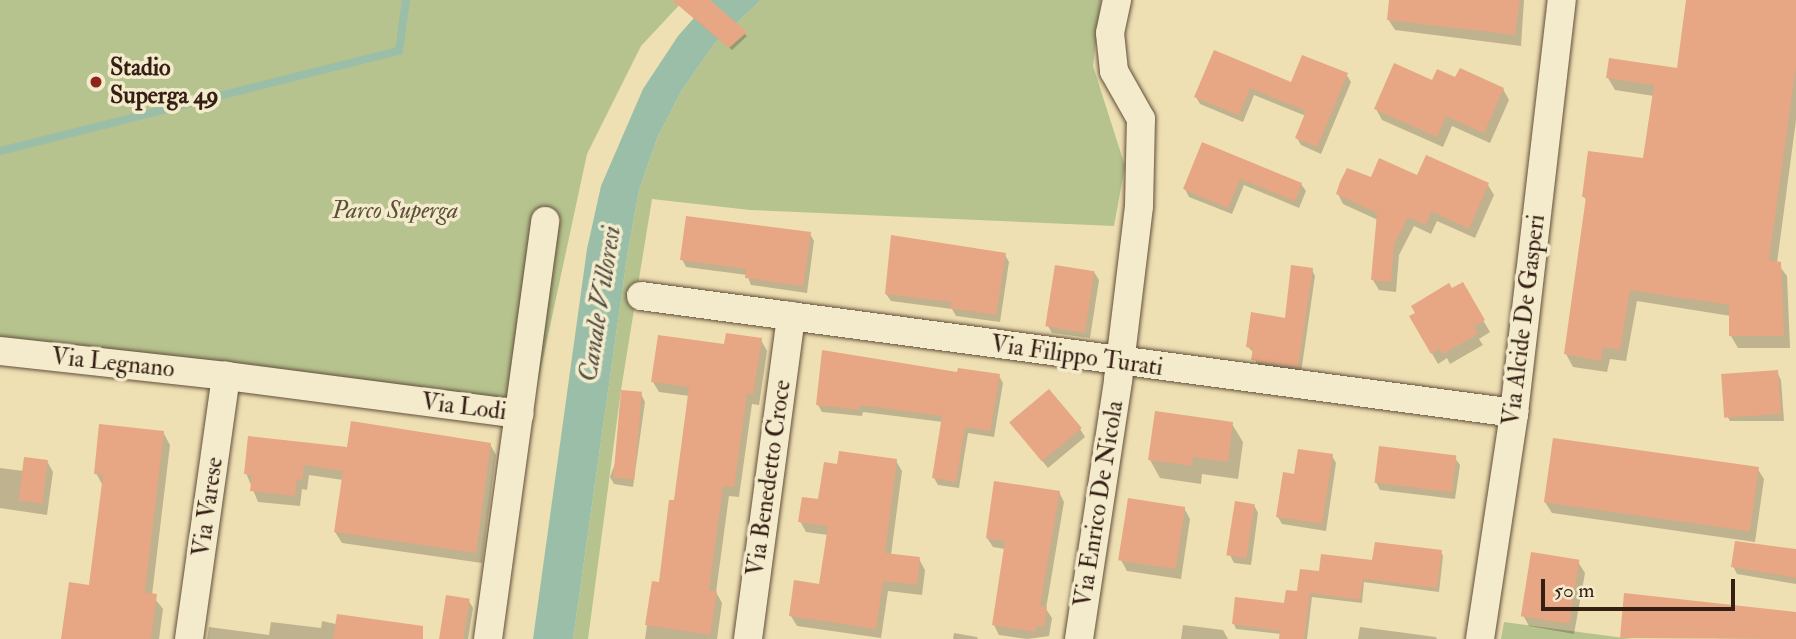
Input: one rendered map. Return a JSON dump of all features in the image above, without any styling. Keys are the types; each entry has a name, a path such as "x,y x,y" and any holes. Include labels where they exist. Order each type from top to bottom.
{"street":[{"name":"Via Enrico De Nicola","path":"1079,639 1121,363 1139,206 1141,119 1114,71 1110,33 1116,0"},
{"name":"Via Alcide De Gasperi","path":"1480,639 1514,413 1562,0"},
{"path":"520,414 545,221"},
{"name":"Via Filippo Turati","path":"641,296 1121,363 1514,413"},
{"name":"Via Benedetto Croce","path":"748,639 791,316"},
{"name":"Via Legnano","path":"0,351 226,376"},
{"name":"Via Lodi","path":"226,376 520,414 488,639"},
{"name":"Via Varese","path":"190,639 226,376"}],"green space":[{"name":"Parco Superga","path":"0,0 684,0 641,46 587,154 532,410 0,338"},
{"path":"761,0 1101,0 1093,66 1125,166 1114,226 750,210 652,199 621,390 588,639 573,639 627,257 639,190 658,136 682,90 714,44"},
{"path":"1504,622 1632,639 1501,639"}],"water":[{"name":"Canale Villoresi","path":"710,0 761,0 714,44 682,90 658,136 639,190 627,257 573,639 533,639 587,249 601,186 643,89 678,36"}],"building":[{"path":"672,0 710,0 747,32 729,48"},
{"path":"1389,0 1520,0 1515,35 1387,20"},
{"path":"1686,0 1796,0 1796,66 1769,260 1781,262 1784,336 1729,336 1729,305 1630,290 1620,350 1603,347 1601,361 1564,354 1586,197 1582,197 1588,151 1643,158 1654,85 1606,78 1609,58 1677,68"},
{"path":"1214,50 1291,82 1302,55 1348,73 1317,147 1295,138 1306,111 1250,88 1239,115 1194,97"},
{"path":"1394,63 1432,80 1437,69 1455,77 1460,68 1504,88 1484,133 1446,116 1437,137 1374,109"},
{"path":"1202,142 1302,183 1295,201 1240,179 1228,208 1183,189"},
{"path":"1426,155 1489,183 1469,229 1431,211 1426,225 1408,217 1394,245 1391,282 1371,280 1377,213 1336,194 1340,182 1347,168 1371,177 1379,158 1417,175"},
{"path":"686,216 811,232 803,286 745,278 746,269 680,260"},
{"path":"891,235 1006,253 996,315 950,308 951,302 885,294"},
{"path":"1055,265 1095,271 1085,332 1045,326"},
{"path":"1291,265 1313,268 1298,367 1251,360 1253,348 1246,347 1251,312 1285,318"},
{"path":"1463,282 1485,320 1474,327 1478,334 1443,354 1439,349 1431,354 1409,316 1415,313 1411,306 1449,283 1452,288"},
{"path":"726,333 762,338 753,395 747,394 734,487 723,486 709,590 717,591 710,635 645,625 652,581 659,582 669,500 674,500 689,387 651,382 658,335 724,344"},
{"path":"822,350 957,372 958,368 1000,374 990,431 965,427 956,482 932,478 942,416 859,405 859,410 816,405"},
{"path":"1778,370 1781,414 1724,418 1721,374"},
{"path":"1049,389 1082,428 1042,461 1009,422"},
{"path":"621,390 642,392 634,479 613,478"},
{"path":"1155,411 1233,422 1228,462 1193,457 1192,466 1148,460"},
{"path":"351,421 491,443 476,553 334,532 343,471 304,465 302,480 297,479 295,496 250,491 252,475 244,474 248,436 347,447"},
{"path":"99,424 164,431 145,592 157,594 151,639 61,639 69,582 89,585 103,475 94,474"},
{"path":"1553,438 1759,467 1750,531 1544,502"},
{"path":"1379,446 1456,456 1452,492 1374,483"},
{"path":"1298,449 1333,454 1322,524 1276,517 1283,472 1294,474"},
{"path":"839,451 897,459 885,553 920,557 917,585 883,581 876,629 789,616 794,580 819,584 828,526 798,522 802,497 818,499 824,462 837,464"},
{"path":"24,457 48,460 42,504 19,501"},
{"path":"994,481 1060,491 1040,606 1047,607 1044,627 1036,626 1035,632 992,625 1005,541 986,538"},
{"path":"1128,498 1185,507 1175,569 1118,560"},
{"path":"1235,501 1255,504 1246,558 1226,555"},
{"path":"1735,541 1796,549 1796,578 1731,567"},
{"path":"1375,542 1442,550 1437,588 1363,579 1360,600 1310,593 1304,639 1279,639 1280,631 1232,624 1235,597 1284,603 1286,590 1297,591 1300,569 1319,571 1321,554 1372,560"},
{"path":"1531,552 1579,560 1569,624 1521,616"},
{"path":"1624,593 1796,612 1796,639 1620,638"},
{"path":"446,595 470,599 463,639 439,639"},
{"path":"337,614 423,626 423,639 333,639"}],"waterway":[{"path":"0,151 399,51 406,0"}],"place":[{"name":"Stadio Superga 49","path":"96,82"}]}
